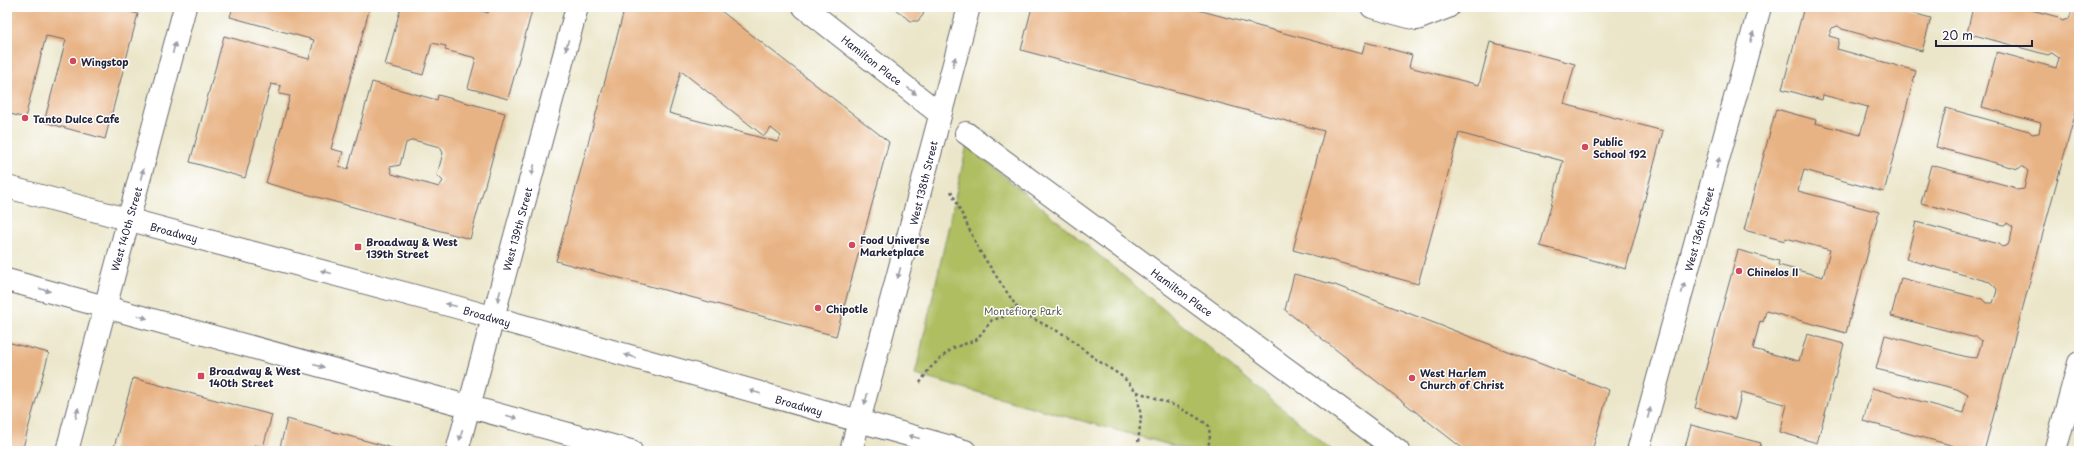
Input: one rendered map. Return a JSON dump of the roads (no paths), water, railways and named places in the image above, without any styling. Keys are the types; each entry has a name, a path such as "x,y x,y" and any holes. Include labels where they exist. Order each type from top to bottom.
{"street":[{"name":"West 140th Street","path":"67,451 104,306 129,220 185,7"},
{"name":"West 139th Street","path":"457,451 577,7"},
{"name":"Hamilton Place","path":"804,7 940,114"},
{"name":"West 138th Street","path":"852,451 969,7"},
{"path":"1372,7 1417,19 1448,7"},
{"name":"West 136th Street","path":"1638,451 1760,7"},
{"name":"Hamilton Place","path":"966,133 1398,451"},
{"name":"Broadway","path":"7,187 494,317 965,451"},
{"path":"7,280 254,349 470,406 631,451"},
{"path":"2055,451 2079,363"}],"place":[{"name":"Wingstop","path":"73,61"},
{"name":"Tanto Dulce Cafe","path":"25,118"},
{"name":"Public School 192","path":"1585,147"},
{"name":"Food Universe Marketplace","path":"852,245"},
{"name":"Broadway & West 139th Street","path":"358,247"},
{"name":"Chinelos II","path":"1739,271"},
{"name":"Chipotle","path":"818,308"},
{"name":"Broadway & West 140th Street","path":"201,376"},
{"name":"West Harlem Church of Christ","path":"1412,378"}],"park label":[{"name":"Montefiore Park","path":"1023,310"}]}
